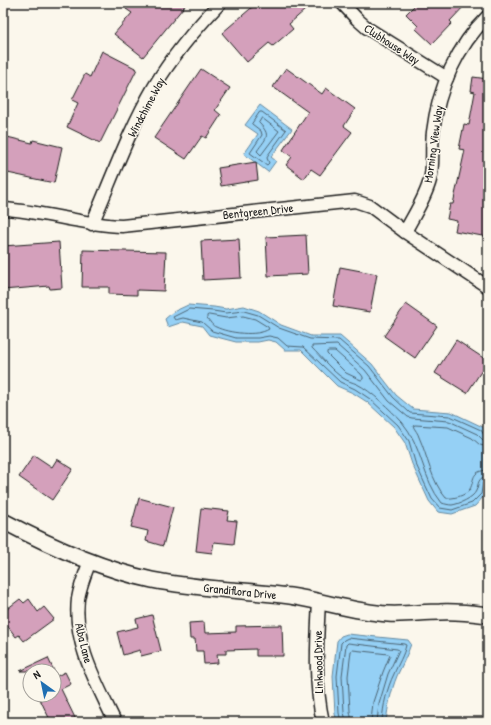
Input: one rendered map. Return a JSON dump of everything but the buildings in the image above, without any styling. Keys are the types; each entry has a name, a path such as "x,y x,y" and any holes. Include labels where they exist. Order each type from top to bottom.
{"street":[{"name":"Windchime Way","path":"92,224 134,125 155,86 183,46 220,3"},
{"name":"Clubhouse Way","path":"342,3 356,19 367,28 447,78"},
{"name":"Morning View Way","path":"405,232 426,192 430,180 434,120 447,78 464,46 488,16"},
{"name":"Bentgreen Drive","path":"3,208 40,212 92,224 122,226 355,201 370,206 405,232 488,287"},
{"name":"Grandiflora Drive","path":"3,521 58,548 90,561 129,574 172,584 260,592 318,601 366,612 388,614 439,612 488,615"},
{"name":"Alba Lane","path":"90,561 81,583 78,599 80,630 86,657 115,722"},
{"name":"Linkwood Drive","path":"318,601 318,691 323,722"}],"water":[{"path":"260,105 292,129 271,157 276,161 268,172 244,154 258,134 245,125"},
{"path":"188,305 226,309 244,306 259,311 281,325 311,336 340,336 372,364 396,395 413,409 451,412 485,428 488,438 488,479 484,496 475,506 452,514 438,512 429,501 412,464 405,443 394,427 367,402 353,393 337,386 301,350 285,350 276,342 268,340 258,342 236,342 209,335 202,326 183,322 168,327 165,319 173,312"},
{"path":"347,634 408,640 411,644 393,687 386,722 337,722 335,714 333,676 337,641 341,636"}]}
